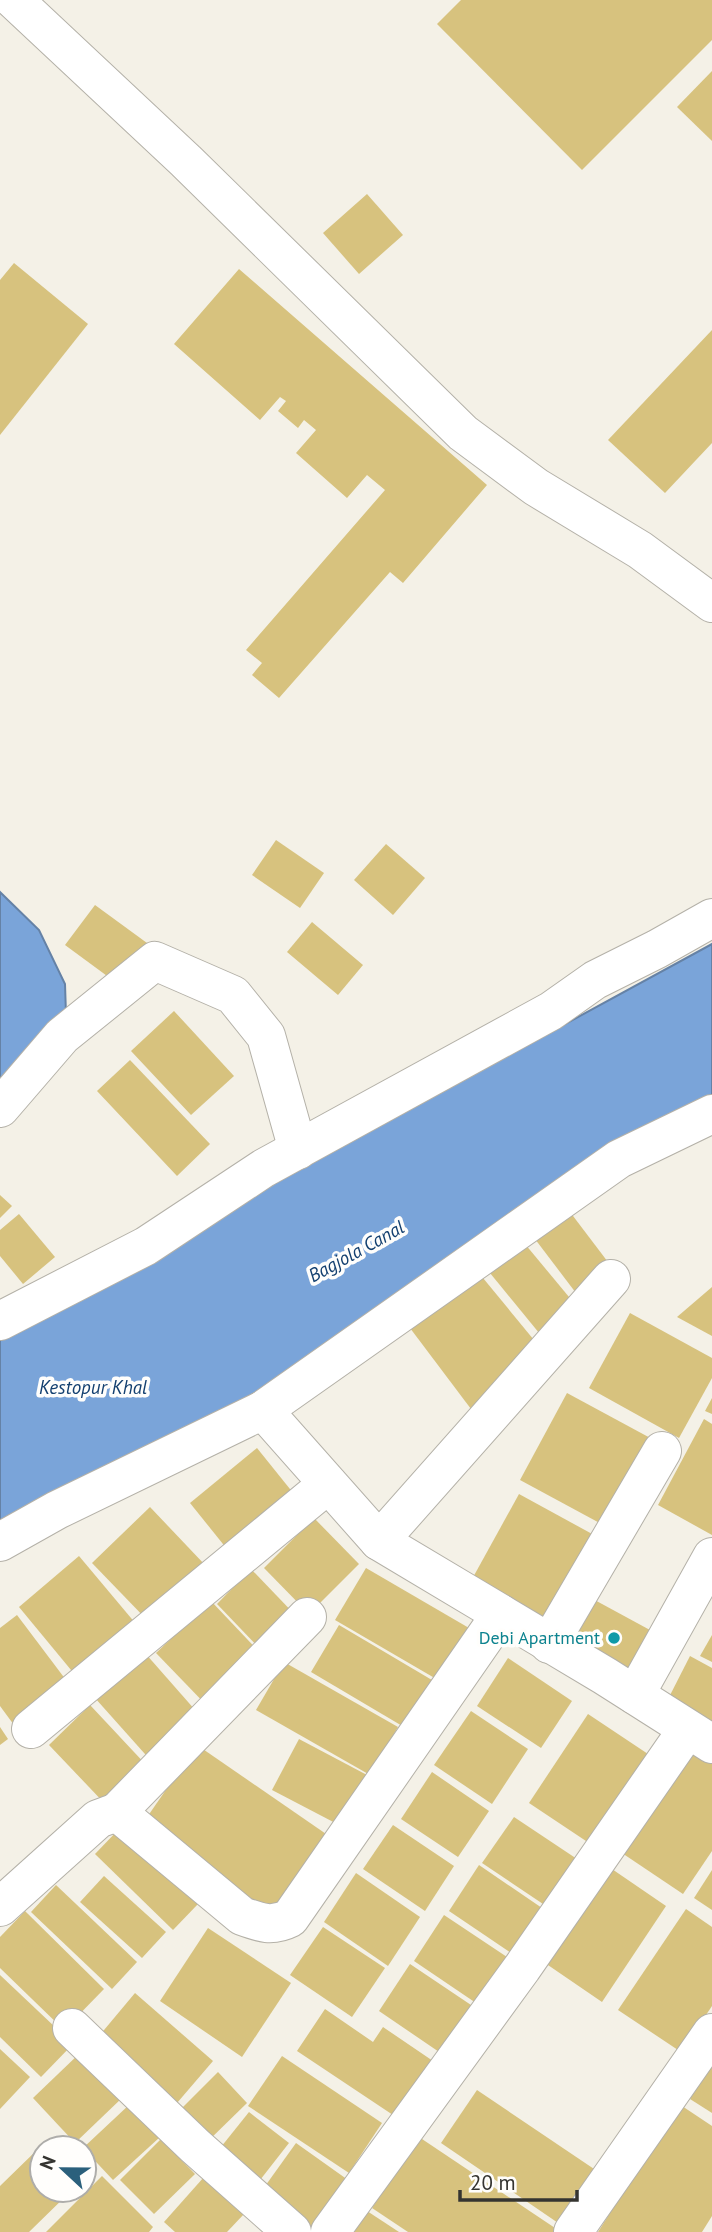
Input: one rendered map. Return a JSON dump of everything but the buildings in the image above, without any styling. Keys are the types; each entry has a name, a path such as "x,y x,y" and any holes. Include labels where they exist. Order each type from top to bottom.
{"street":[{"path":"13,0 187,161 463,433 536,487 640,550 712,603"},
{"path":"0,1321 146,1246 264,1168 551,1011 595,980 712,918"},
{"path":"0,1108 62,1036 155,961 233,995 266,1035 298,1150"},
{"path":"0,1542 57,1510 262,1410 619,1159 712,1114"},
{"path":"379,1541 611,1279"},
{"path":"262,1410 379,1541 635,1695 699,1737 522,1968 330,2232"},
{"path":"549,1644 662,1451"},
{"path":"31,1729 328,1484"},
{"path":"635,1695 712,1557"},
{"path":"117,1812 242,1916 267,1925 281,1923 290,1918 500,1614"},
{"path":"0,1908 98,1819 117,1812 307,1617"},
{"path":"72,2028 195,2146 292,2232"},
{"path":"573,2232 712,2033"}],"water":[{"path":"0,892 39,930 65,984 67,1045 0,1113"},
{"name":"Kestopur Khal","path":"712,944 712,1114 244,1411 0,1544 0,1332"}],"place":[{"name":"Debi Apartment","path":"614,1638"}],"water label":[{"name":"Bagjola Canal","path":"356,1251"}]}
